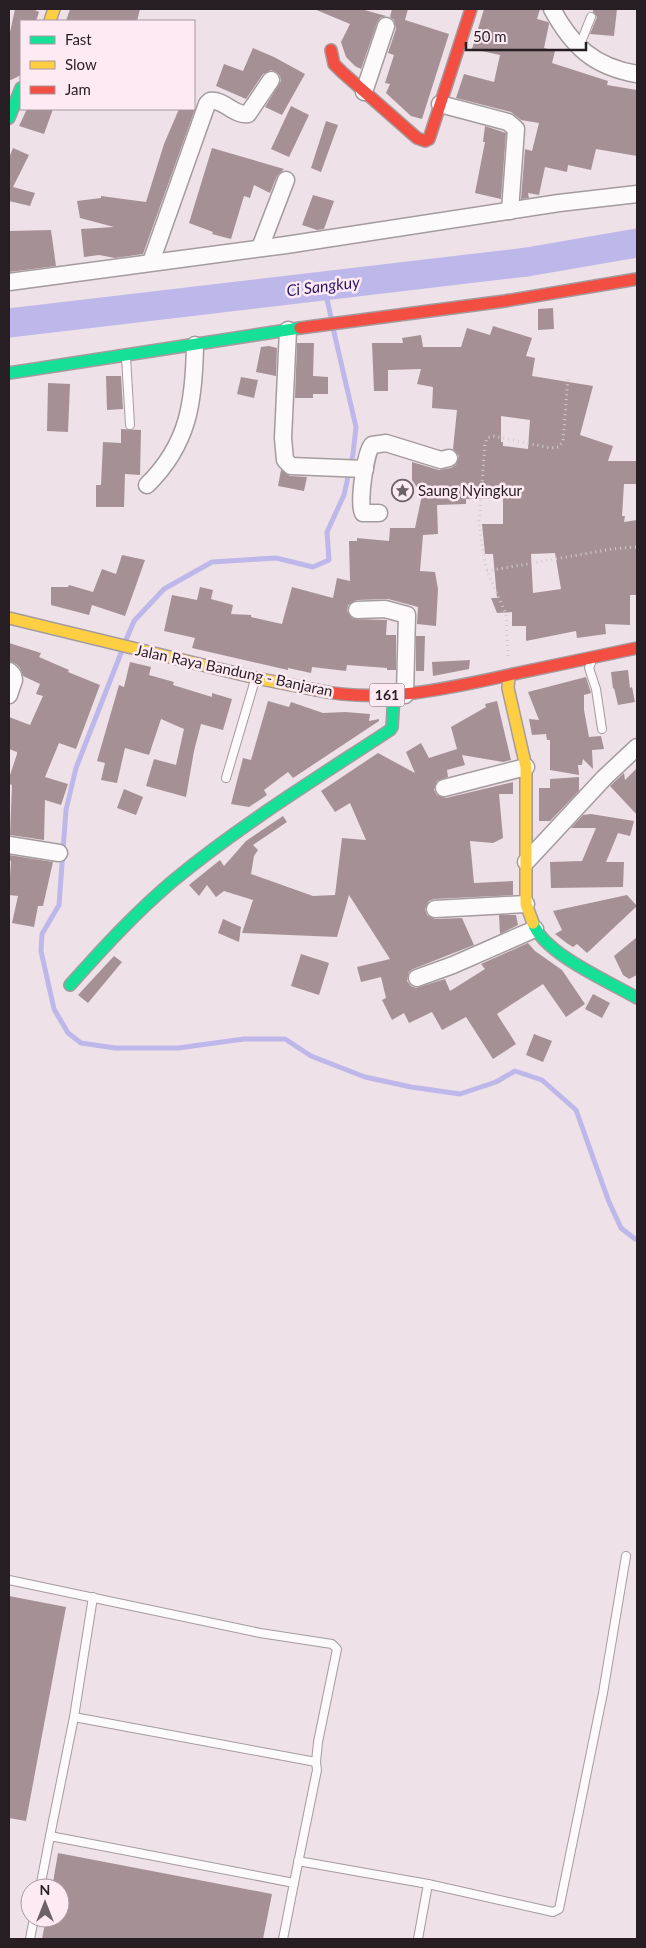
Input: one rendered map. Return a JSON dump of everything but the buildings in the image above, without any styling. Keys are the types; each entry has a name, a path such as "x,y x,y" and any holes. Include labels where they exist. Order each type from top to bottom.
{"street":[{"path":"331,50 334,64 417,138 423,141 429,139 471,9"},
{"path":"552,9 578,48 596,62 623,72 637,74"},
{"path":"364,92 386,26"},
{"path":"151,262 207,104 210,101 216,100 242,114 248,114 271,80"},
{"path":"9,118 12,98"},
{"path":"440,104 508,122 515,126 510,211"},
{"path":"260,248 286,180"},
{"path":"9,282 637,194"},
{"path":"9,374 323,324 505,301 637,279"},
{"path":"288,330 283,438 285,460 291,466 363,469"},
{"path":"147,484 170,458 188,420 195,377 196,345"},
{"path":"379,513 363,513 360,507 363,469 372,445 386,443 440,460 449,458"},
{"path":"70,986 126,923 174,880 256,818 390,730 399,695 407,615 385,609 357,610"},
{"name":"Jalan Raya Bandung - Banjaran","path":"9,618 256,678 334,694 399,695 452,688 637,648"},
{"path":"9,671 13,675 14,680 9,695"},
{"path":"509,676 508,688 526,766 526,904 535,929 543,941 561,955 637,998"},
{"path":"526,862 604,778 637,747"},
{"path":"444,788 526,766"},
{"path":"9,845 59,853"},
{"path":"435,909 526,904"},
{"path":"417,978 535,929"}],"lane":[{"path":"578,48 591,17"},
{"path":"126,356 130,425"},
{"path":"594,656 589,668 596,689 602,729"},
{"path":"226,778 256,678"},
{"path":"298,1861 428,1884 553,1912 559,1909 603,1693 626,1556"},
{"path":"9,1580 260,1632 332,1644 337,1649 318,1742 317,1770 283,1939"},
{"path":"42,1878 74,1717 93,1597"},
{"path":"74,1717 316,1762"},
{"path":"50,1836 294,1883"},
{"path":"418,1939 428,1884"}],"path":[{"path":"509,676 506,614 487,571 482,553 479,523 485,445 487,438 493,436 551,448 558,447 563,441 568,378"},
{"path":"487,571 637,547"}],"waterway":[{"name":"Ci Sangkuy","path":"9,323 527,262 637,243"},
{"path":"324,286 331,317"},
{"path":"126,640 134,621 164,589 212,562 276,558 313,567 329,560 327,532 344,495 353,454 356,427 333,328"},
{"path":"121,653 76,768 66,810 59,905 42,934 41,951 54,1009 68,1033 81,1043 115,1048 178,1048 244,1039 285,1039 311,1056 365,1077 411,1087 460,1094 496,1082 515,1071 542,1080 576,1110 609,1202 621,1228 637,1239"}],"traffic: fast":[{"path":"9,118 20,90"},
{"path":"9,373 300,328"},
{"path":"70,985 133,918 160,892 200,859 253,821 390,730 392,727 394,695"},
{"path":"533,923 539,934 563,956 637,998"}],"traffic: slow":[{"path":"50,20 54,9"},
{"path":"9,618 256,678 316,690"},
{"path":"509,676 508,688 526,767 526,904 533,923"}],"traffic: jam":[{"path":"331,50 334,64 342,72 417,138 425,141 429,139 471,9"},
{"path":"300,328 505,301 637,279"},
{"path":"316,690 365,696 437,690 637,648"}],"place":[{"name":"Saung Nyingkur","path":"402,491"}]}
